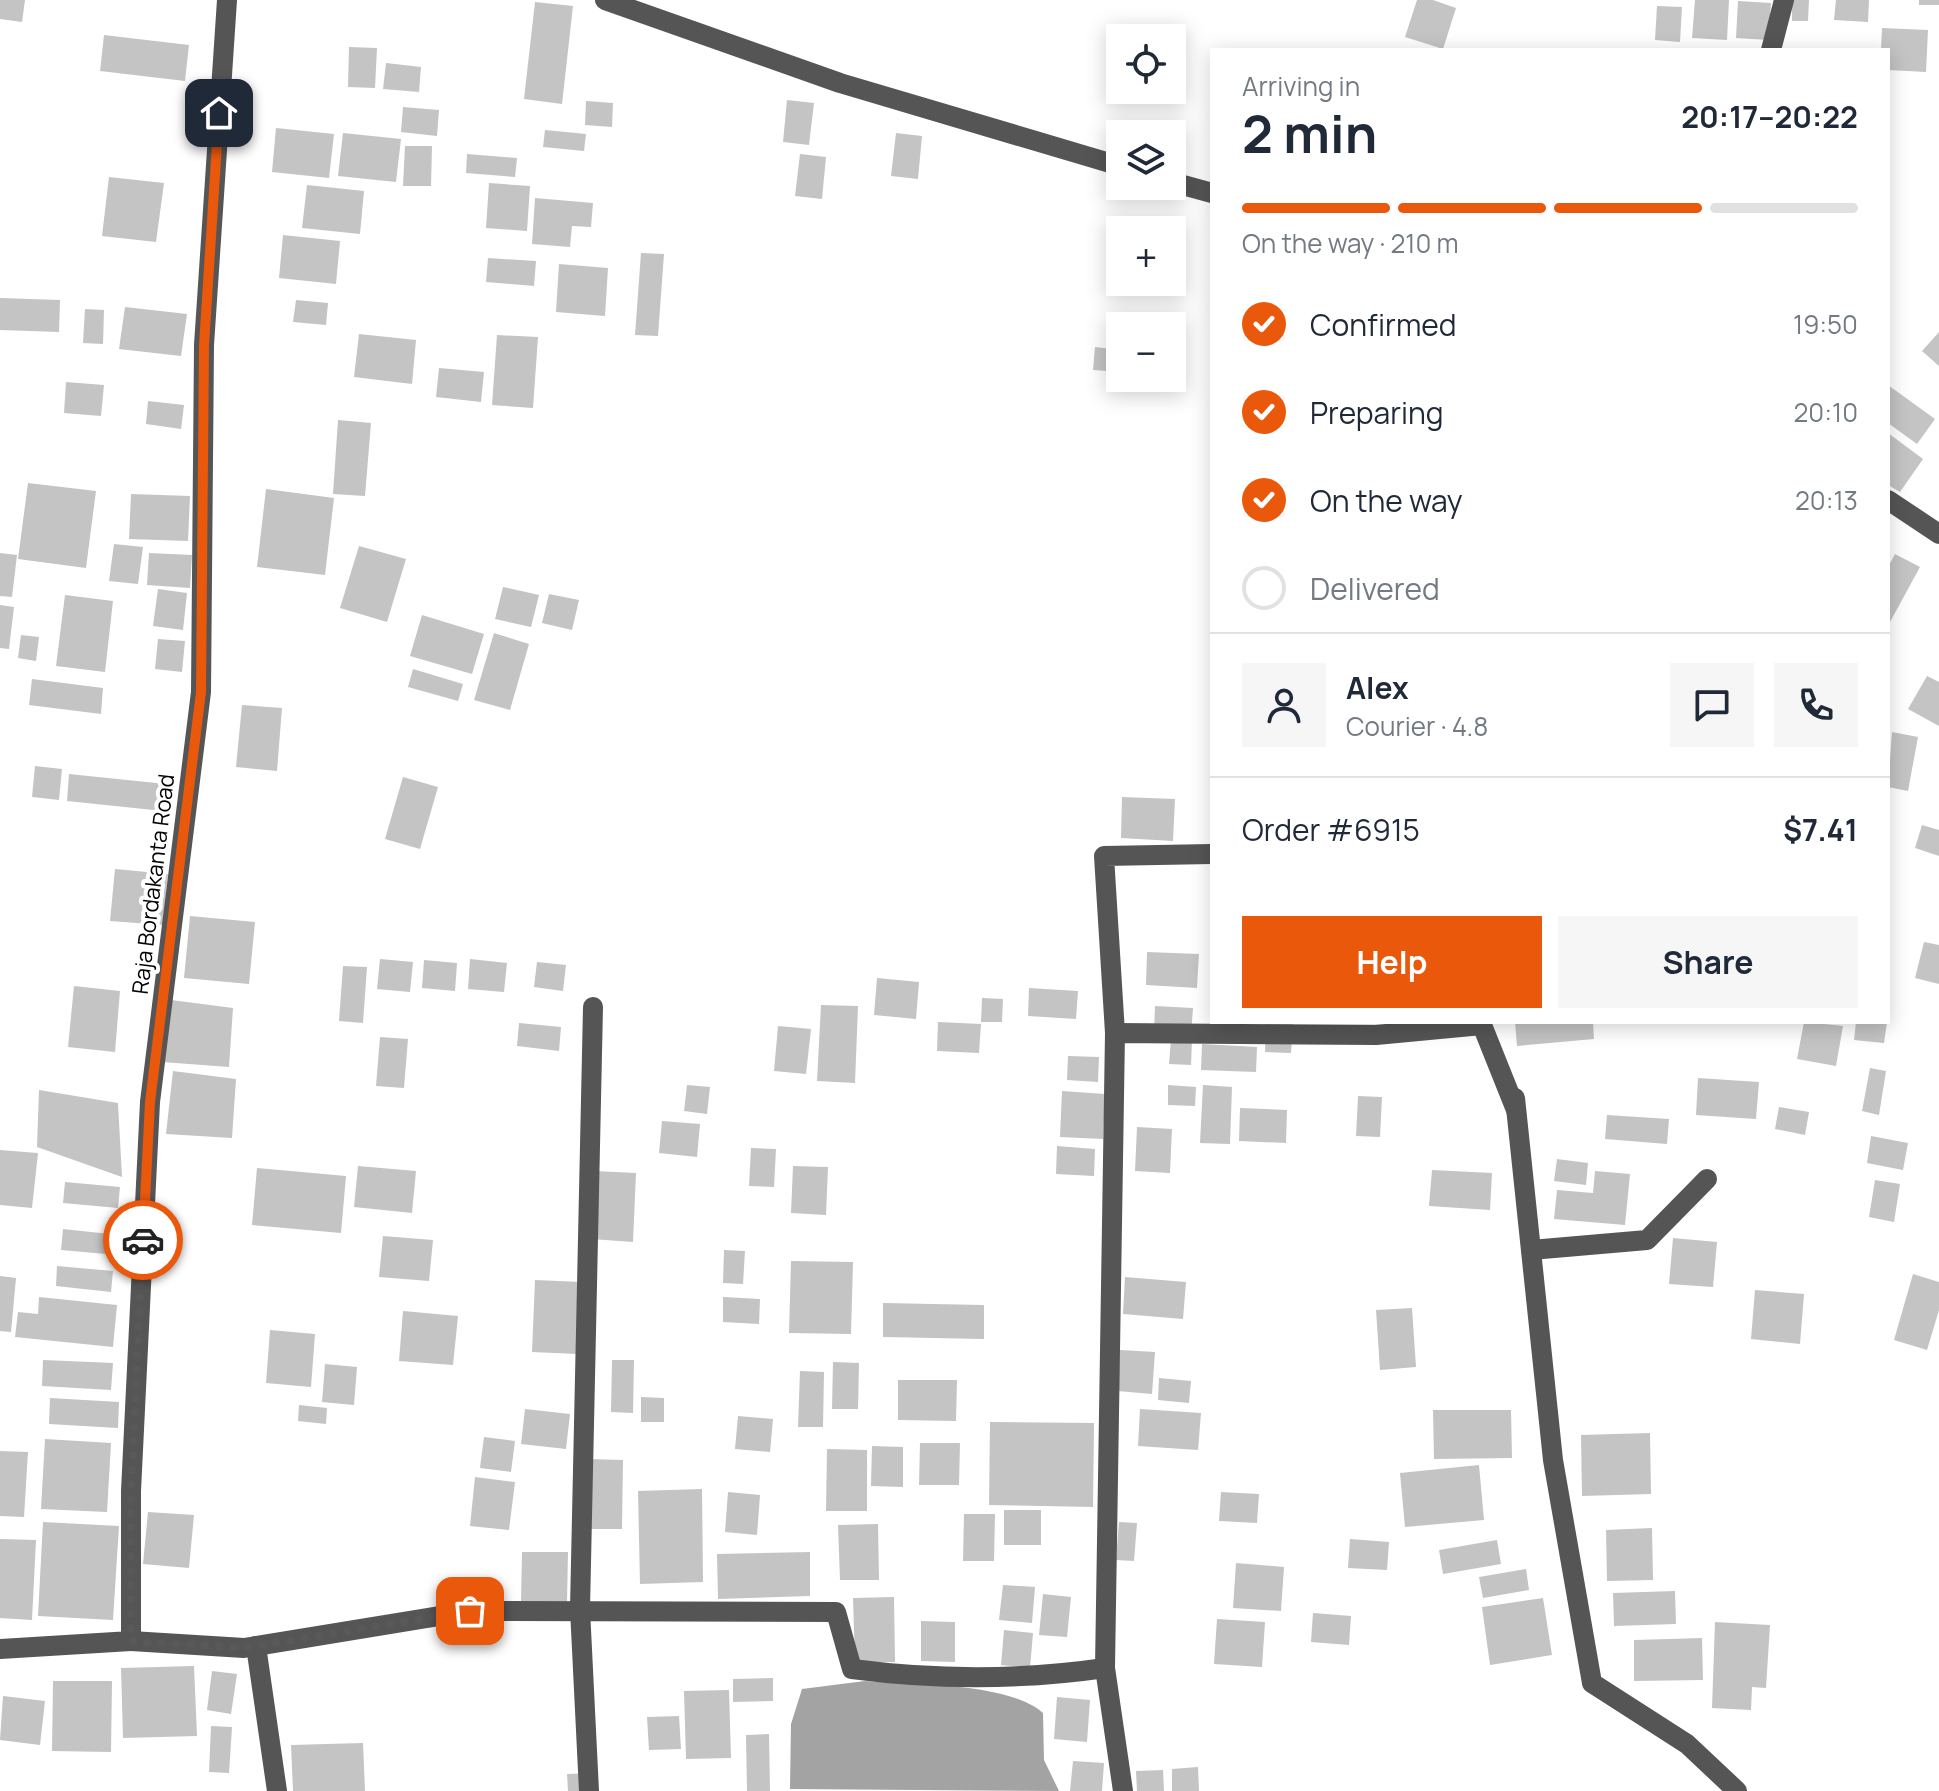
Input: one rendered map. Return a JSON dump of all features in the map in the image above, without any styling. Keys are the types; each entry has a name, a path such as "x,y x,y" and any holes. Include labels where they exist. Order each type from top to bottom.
{"street":[{"name":"Raja Bordakanta Road","path":"131,1641 131,1491 150,1102 201,692 204,345 227,0"},
{"path":"605,0 840,83 1106,162"},
{"path":"1772,48 1784,0"},
{"path":"1186,186 1210,192"},
{"path":"1890,501 1939,534"},
{"path":"1123,1791 1105,1668 1115,1033 1104,856 1210,854"},
{"path":"589,1791 580,1609 593,1007"},
{"path":"1115,1033 1376,1035 1472,1024"},
{"path":"1481,1024 1516,1110 1553,1460 1592,1683 1687,1744 1737,1791"},
{"path":"1531,1250 1647,1240 1707,1179"},
{"path":"0,1649 131,1641 256,1646 470,1611 836,1612 852,1669 896,1675 1043,1677 1105,1668"},
{"path":"256,1646 277,1791"}],"shaded area":[{"path":"865,1681 984,1690 1027,1703 1043,1713 1044,1760 1059,1791 790,1789 791,1724 802,1689"}],"building":[{"path":"0,0 25,0 22,22 0,19"},
{"path":"1417,0 1433,0 1456,8 1443,48 1405,37"},
{"path":"1695,0 1729,0 1727,40 1692,38"},
{"path":"1792,0 1809,0 1808,21 1792,21"},
{"path":"1836,0 1869,0 1868,22 1834,20"},
{"path":"1919,0 1939,0 1939,5 1919,5"},
{"path":"1738,1 1771,3 1768,40 1736,38"},
{"path":"535,2 573,6 562,104 524,99"},
{"path":"1657,6 1682,7 1680,42 1655,40"},
{"path":"1882,28 1928,30 1926,72 1890,70 1890,48 1881,48"},
{"path":"104,35 189,45 185,81 100,71"},
{"path":"349,47 377,48 375,88 348,87"},
{"path":"386,63 421,67 419,92 383,89"},
{"path":"787,100 814,103 809,145 783,142"},
{"path":"586,101 613,103 612,127 585,125"},
{"path":"403,107 439,110 437,136 401,132"},
{"path":"276,128 334,134 329,178 272,172"},
{"path":"545,130 586,134 584,151 543,147"},
{"path":"343,133 401,139 396,182 338,176"},
{"path":"896,133 922,136 918,179 891,176"},
{"path":"405,146 432,146 431,186 403,186"},
{"path":"467,154 517,158 515,177 466,173"},
{"path":"800,154 826,157 822,199 795,196"},
{"path":"109,177 164,183 156,242 102,236"},
{"path":"489,183 530,186 527,231 486,228"},
{"path":"307,185 364,191 360,234 302,228"},
{"path":"535,198 593,203 591,227 572,226 570,247 532,244"},
{"path":"283,235 340,241 336,284 279,278"},
{"path":"641,253 664,254 658,336 635,335"},
{"path":"488,258 536,261 534,286 486,282"},
{"path":"559,264 608,268 605,316 556,312"},
{"path":"0,298 60,300 59,332 0,330"},
{"path":"296,300 328,303 326,325 293,322"},
{"path":"125,307 187,314 181,356 119,349"},
{"path":"85,309 104,310 103,344 83,343"},
{"path":"1939,332 1939,366 1922,351"},
{"path":"359,334 416,340 412,384 354,377"},
{"path":"497,335 538,337 533,408 492,405"},
{"path":"1095,347 1106,348 1106,371 1093,370"},
{"path":"439,368 484,372 481,402 436,397"},
{"path":"66,382 104,385 101,416 64,413"},
{"path":"1890,386 1935,419 1917,444 1890,424"},
{"path":"148,401 184,405 181,429 146,424"},
{"path":"338,420 371,423 365,496 333,494"},
{"path":"1890,434 1923,459 1900,492 1890,486"},
{"path":"28,483 96,491 86,568 18,559"},
{"path":"266,489 334,498 325,575 257,567"},
{"path":"131,494 190,496 188,541 129,539"},
{"path":"114,544 143,547 138,584 109,581"},
{"path":"359,546 406,559 387,622 340,608"},
{"path":"0,553 17,555 12,597 0,596"},
{"path":"149,553 192,555 190,588 147,585"},
{"path":"1895,554 1920,567 1890,622 1890,563"},
{"path":"503,587 539,595 531,627 495,619"},
{"path":"158,589 187,593 183,630 153,626"},
{"path":"549,594 579,600 572,630 542,623"},
{"path":"65,595 113,601 105,672 56,666"},
{"path":"0,605 14,607 9,649 0,648"},
{"path":"422,615 484,634 472,674 410,656"},
{"path":"494,633 529,644 510,710 474,700"},
{"path":"21,635 39,637 36,661 18,658"},
{"path":"158,639 185,641 182,672 155,669"},
{"path":"413,669 463,684 458,701 408,687"},
{"path":"1927,676 1939,682 1939,726 1908,709"},
{"path":"32,679 103,688 101,714 29,705"},
{"path":"242,705 282,708 277,771 236,767"},
{"path":"1892,732 1918,737 1908,791 1890,787"},
{"path":"35,766 62,769 59,800 32,797"},
{"path":"69,774 166,784 163,811 67,801"},
{"path":"403,777 438,787 420,849 385,839"},
{"path":"1122,797 1175,799 1173,841 1121,838"},
{"path":"1922,825 1939,830 1939,856 1915,848"},
{"path":"115,869 168,874 163,925 110,921"},
{"path":"190,916 255,922 249,984 184,978"},
{"path":"1924,942 1939,945 1939,984 1915,978"},
{"path":"1147,952 1199,954 1197,988 1146,985"},
{"path":"380,959 413,962 410,992 377,989"},
{"path":"470,959 507,963 504,992 468,989"},
{"path":"424,960 457,963 455,991 422,988"},
{"path":"537,962 566,965 563,991 534,987"},
{"path":"343,966 367,967 363,1023 339,1021"},
{"path":"877,978 919,982 916,1019 874,1015"},
{"path":"74,986 120,991 115,1052 68,1047"},
{"path":"1029,988 1078,991 1076,1019 1028,1016"},
{"path":"982,998 1003,999 1002,1022 981,1022"},
{"path":"171,1000 233,1008 229,1067 162,1062"},
{"path":"821,1005 858,1006 855,1083 817,1081"},
{"path":"1155,1006 1193,1008 1191,1034 1154,1032"},
{"path":"938,1022 981,1024 979,1053 937,1051"},
{"path":"519,1023 561,1027 559,1051 517,1046"},
{"path":"1266,1024 1293,1024 1291,1053 1265,1052"},
{"path":"1515,1024 1593,1024 1594,1039 1517,1046"},
{"path":"1804,1024 1843,1026 1836,1066 1797,1059"},
{"path":"1856,1024 1887,1024 1884,1043 1854,1040"},
{"path":"778,1026 811,1029 806,1074 774,1071"},
{"path":"380,1037 408,1039 404,1088 376,1086"},
{"path":"1171,1039 1192,1040 1191,1065 1169,1064"},
{"path":"1202,1044 1257,1047 1256,1072 1201,1070"},
{"path":"1068,1056 1099,1057 1098,1082 1067,1080"},
{"path":"1870,1068 1886,1071 1879,1115 1862,1111"},
{"path":"173,1071 236,1079 232,1138 166,1134"},
{"path":"1698,1078 1759,1082 1756,1119 1696,1115"},
{"path":"687,1085 710,1087 707,1114 684,1111"},
{"path":"1168,1085 1196,1087 1195,1106 1168,1105"},
{"path":"1203,1085 1232,1087 1230,1144 1200,1143"},
{"path":"39,1090 118,1103 122,1177 37,1147"},
{"path":"1062,1091 1105,1094 1103,1139 1060,1137"},
{"path":"1358,1096 1382,1097 1380,1137 1356,1136"},
{"path":"1779,1107 1809,1112 1805,1135 1775,1129"},
{"path":"1240,1108 1287,1110 1286,1143 1239,1141"},
{"path":"1607,1115 1669,1119 1667,1144 1605,1139"},
{"path":"662,1121 700,1124 697,1157 659,1153"},
{"path":"1137,1127 1172,1129 1170,1173 1135,1171"},
{"path":"1871,1136 1908,1143 1903,1170 1867,1163"},
{"path":"1057,1146 1095,1149 1094,1176 1056,1174"},
{"path":"751,1148 776,1149 774,1187 749,1186"},
{"path":"0,1150 38,1153 32,1208 0,1205"},
{"path":"1557,1159 1588,1163 1586,1185 1554,1181"},
{"path":"358,1166 416,1171 412,1213 354,1207"},
{"path":"793,1166 828,1167 826,1215 791,1213"},
{"path":"257,1168 346,1176 341,1233 252,1225"},
{"path":"1432,1170 1492,1173 1490,1210 1429,1206"},
{"path":"594,1171 636,1173 633,1242 591,1239"},
{"path":"1595,1171 1630,1174 1625,1225 1554,1219 1557,1190 1593,1193"},
{"path":"1875,1180 1900,1184 1894,1222 1869,1217"},
{"path":"65,1182 120,1187 118,1208 63,1203"},
{"path":"63,1229 119,1235 117,1255 61,1250"},
{"path":"383,1236 433,1240 429,1281 379,1277"},
{"path":"1673,1238 1717,1242 1713,1287 1669,1284"},
{"path":"724,1250 745,1251 743,1284 723,1283"},
{"path":"791,1261 853,1262 851,1334 789,1333"},
{"path":"57,1266 113,1271 111,1292 56,1286"},
{"path":"1913,1274 1939,1282 1939,1310 1927,1350 1894,1340"},
{"path":"0,1276 16,1278 11,1332 0,1331"},
{"path":"1125,1277 1186,1282 1183,1319 1123,1314"},
{"path":"535,1280 581,1282 577,1354 532,1352"},
{"path":"1755,1290 1804,1294 1800,1344 1751,1339"},
{"path":"39,1297 117,1305 113,1347 15,1337 18,1312 38,1314"},
{"path":"723,1297 760,1299 759,1324 723,1322"},
{"path":"883,1303 984,1305 984,1339 883,1337"},
{"path":"1412,1308 1416,1367 1380,1370 1376,1310"},
{"path":"403,1311 458,1316 453,1365 399,1361"},
{"path":"270,1330 315,1334 311,1387 266,1383"},
{"path":"1120,1350 1155,1352 1152,1394 1117,1391"},
{"path":"43,1360 113,1363 111,1390 42,1386"},
{"path":"612,1360 634,1360 633,1413 611,1412"},
{"path":"833,1362 859,1363 858,1409 832,1409"},
{"path":"325,1364 357,1367 354,1405 322,1402"},
{"path":"800,1371 824,1372 823,1427 798,1427"},
{"path":"1159,1378 1191,1381 1189,1403 1158,1400"},
{"path":"898,1380 957,1380 956,1421 898,1420"},
{"path":"641,1397 664,1398 664,1422 641,1422"},
{"path":"50,1398 119,1402 118,1428 49,1424"},
{"path":"299,1405 327,1408 326,1424 298,1421"},
{"path":"525,1409 570,1414 566,1449 521,1444"},
{"path":"1140,1409 1201,1413 1198,1450 1138,1446"},
{"path":"1433,1410 1511,1410 1512,1458 1434,1459"},
{"path":"738,1416 773,1419 770,1452 735,1449"},
{"path":"990,1422 1094,1423 1093,1507 989,1505"},
{"path":"1650,1433 1651,1494 1582,1496 1581,1435"},
{"path":"484,1437 515,1441 511,1472 480,1468"},
{"path":"45,1439 111,1443 107,1512 41,1509"},
{"path":"920,1443 960,1443 959,1485 919,1485"},
{"path":"872,1446 903,1447 903,1487 871,1486"},
{"path":"827,1449 867,1450 867,1511 826,1511"},
{"path":"0,1451 28,1452 24,1517 0,1516"},
{"path":"588,1459 623,1460 622,1529 588,1529"},
{"path":"1479,1465 1484,1520 1405,1527 1400,1473"},
{"path":"475,1477 515,1482 509,1530 470,1526"},
{"path":"702,1489 703,1582 640,1584 638,1491"},
{"path":"728,1492 760,1495 757,1535 725,1532"},
{"path":"1221,1492 1259,1494 1257,1523 1219,1521"},
{"path":"1004,1510 1041,1510 1041,1545 1004,1545"},
{"path":"148,1512 194,1515 189,1568 143,1564"},
{"path":"964,1514 995,1514 994,1561 963,1561"},
{"path":"43,1522 119,1526 113,1620 38,1616"},
{"path":"1119,1522 1137,1523 1134,1561 1116,1560"},
{"path":"878,1524 879,1580 840,1580 838,1525"},
{"path":"1652,1528 1653,1580 1607,1581 1606,1530"},
{"path":"0,1539 36,1540 32,1620 0,1618"},
{"path":"1350,1539 1389,1542 1387,1570 1348,1568"},
{"path":"1497,1540 1501,1564 1443,1574 1439,1550"},
{"path":"522,1552 568,1552 567,1603 521,1602"},
{"path":"810,1552 810,1596 718,1599 717,1554"},
{"path":"1236,1563 1284,1567 1281,1611 1233,1608"},
{"path":"1526,1569 1529,1590 1483,1598 1479,1577"},
{"path":"1003,1585 1035,1587 1032,1623 999,1620"},
{"path":"1675,1591 1676,1624 1614,1626 1613,1593"},
{"path":"1043,1594 1071,1597 1067,1637 1039,1635"},
{"path":"894,1597 895,1662 855,1663 853,1598"},
{"path":"1543,1598 1552,1655 1490,1665 1482,1607"},
{"path":"1313,1613 1351,1616 1349,1645 1311,1642"},
{"path":"1217,1619 1265,1622 1262,1667 1214,1664"},
{"path":"921,1621 955,1622 955,1662 921,1661"},
{"path":"1715,1622 1770,1625 1766,1688 1752,1687 1751,1710 1712,1708"},
{"path":"1004,1630 1033,1633 1030,1668 1001,1665"},
{"path":"1702,1638 1703,1680 1634,1681 1634,1640"},
{"path":"194,1666 197,1736 123,1738 121,1668"},
{"path":"212,1671 237,1674 231,1714 207,1710"},
{"path":"773,1678 773,1701 733,1702 733,1679"},
{"path":"53,1681 112,1681 111,1752 52,1751"},
{"path":"729,1690 731,1758 686,1759 684,1691"},
{"path":"3,1696 45,1701 40,1745 0,1740"},
{"path":"1057,1697 1090,1700 1087,1742 1054,1739"},
{"path":"679,1716 681,1749 649,1750 647,1717"},
{"path":"211,1726 232,1727 229,1773 209,1772"},
{"path":"769,1734 770,1791 747,1791 746,1735"},
{"path":"363,1743 365,1791 293,1791 291,1745"},
{"path":"1073,1761 1104,1763 1102,1791 1070,1791"},
{"path":"1198,1767 1199,1791 1172,1791 1172,1769"},
{"path":"1163,1770 1164,1791 1137,1791 1136,1771"},
{"path":"594,1773 595,1791 568,1791 567,1774"}],"way so far":[{"path":"143,1240 131,1491 131,1641 244,1648 470,1611"}],"route":[{"path":"143,1240 150,1102 201,692 204,345 219,113"}]}
